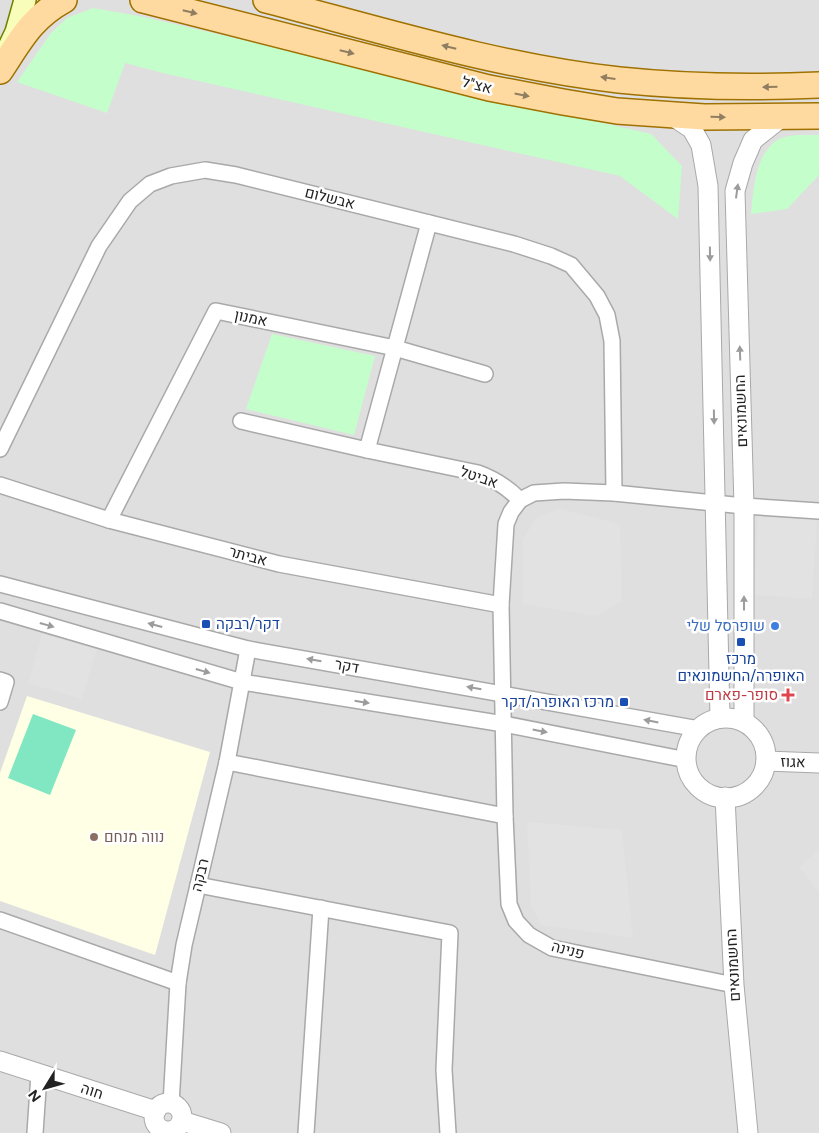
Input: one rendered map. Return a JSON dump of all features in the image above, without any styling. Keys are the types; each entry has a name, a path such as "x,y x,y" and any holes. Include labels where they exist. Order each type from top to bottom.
{"main road":[{"path":"0,69 16,32 25,0"},
{"path":"0,69 39,16 64,0"},
{"name":"אצ\"ל","path":"143,0 489,88 617,110 704,117 819,116"},
{"name":"אצ\"ל","path":"266,0 495,58 568,72 620,80 705,87 819,86"}],"street":[{"name":"החשמונאים","path":"671,115 692,129 701,145 708,186 720,718"},
{"name":"החשמונאים","path":"744,722 744,506 735,191 743,163 753,140 782,117"},
{"name":"אבשלום","path":"0,449 100,246 130,201 150,184 171,176 205,170 229,173 514,244 551,256 570,265 597,296 607,315 612,341 614,493"},
{"path":"367,450 429,223"},
{"name":"אמנון","path":"109,520 216,311 395,348 485,374"},
{"name":"אביטל","path":"241,421 478,474 492,478 506,487 520,500"},
{"name":"אביתר","path":"0,485 109,520 279,564 501,605"},
{"path":"520,500 534,493 564,491 614,493 716,504 819,511"},
{"name":"פנינה","path":"520,500 511,512 506,524 501,605 505,816 509,904 516,921 529,935 552,948 734,985"},
{"name":"דקר","path":"0,584 248,649 699,729"},
{"path":"0,611 242,682 504,724 687,760"},
{"name":"רבקה","path":"164,1108 184,945 227,762 248,649"},
{"path":"0,680 6,682 0,702"},
{"path":"720,718 744,722 754,729 761,738 766,761 764,771 753,788 740,795 725,797 703,790 695,782 687,760 692,738 705,724 720,718"},
{"name":"אגוז","path":"766,761 819,763"},
{"path":"227,762 505,816"},
{"name":"החשמונאים","path":"725,797 734,985 748,1133"},
{"path":"198,885 450,933 444,1070 448,1133"},
{"path":"306,1133 322,908"},
{"path":"0,920 178,983"},
{"name":"חוה","path":"0,1061 39,1074 164,1108"},
{"path":"35,1133 39,1074"},
{"path":"164,1108 155,1122 163,1130 173,1128 221,1133"}],"shaded area":[{"path":"0,0 819,0 819,1133 0,1133"},
{"path":"560,509 620,524 622,601 597,616 523,604 523,539 537,517"},
{"path":"758,517 817,520 812,599 754,595"},
{"path":"42,634 97,649 82,699 28,683"},
{"name":"נווה מנחם","path":"27,696 210,752 155,955 0,901 0,773"},
{"path":"527,822 622,830 633,938 541,925 531,906"},
{"path":"819,849 819,892 799,867"}],"green space":[{"path":"93,8 139,16 651,134 682,166 678,219 620,176 125,63 107,113 17,82 51,33 67,18"},
{"path":"796,135 819,135 819,175 787,209 751,214 756,174 764,155 777,140"},
{"path":"272,334 375,356 354,435 246,409"},
{"path":"33,714 76,730 50,795 8,778"}],"place":[{"name":"דקר/רבקה","path":"206,624"},
{"name":"שופרסל שלי","path":"775,626"},
{"name":"מרכז האופרה/החשמונאים","path":"741,642"},
{"name":"סופר-פארם","path":"788,695"},
{"name":"מרכז האופרה/דקר","path":"624,702"},
{"name":"נווה מנחם","path":"94,837"}]}
